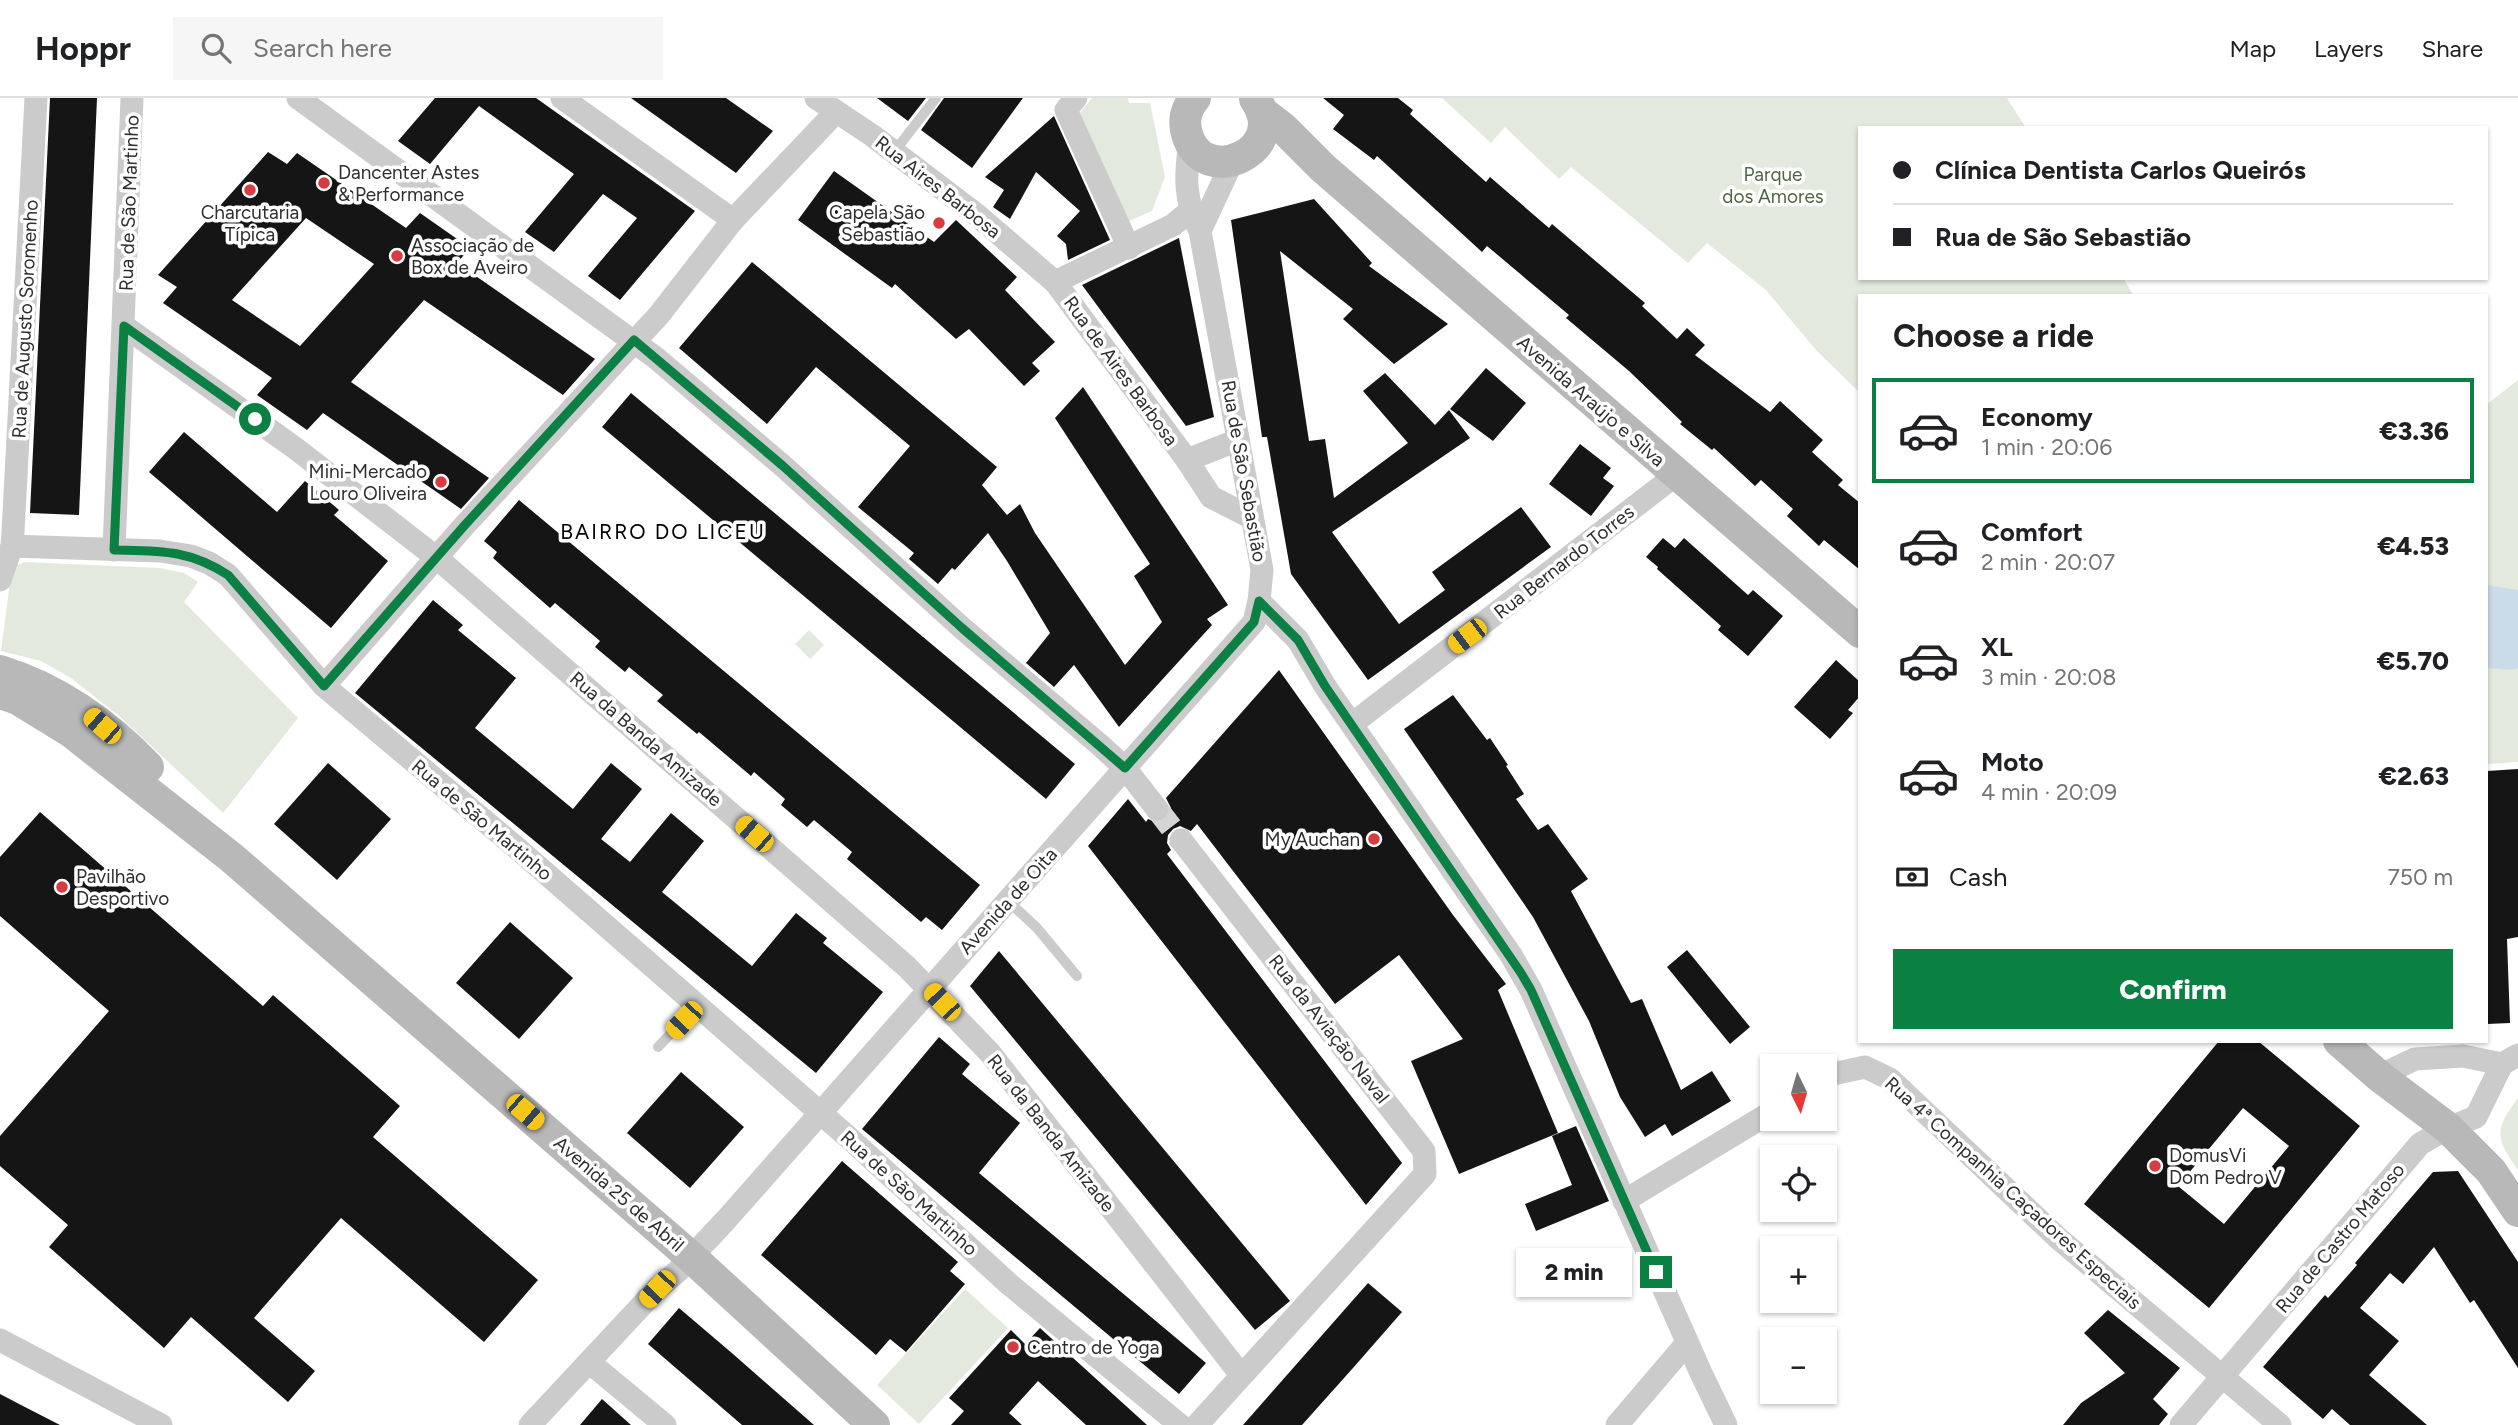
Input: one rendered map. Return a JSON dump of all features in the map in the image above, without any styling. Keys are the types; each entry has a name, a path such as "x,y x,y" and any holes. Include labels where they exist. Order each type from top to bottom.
{"street":[{"name":"Rua de Augusto Soromenho","path":"0,580 12,545 36,98"},
{"name":"Rua de São Martinho","path":"132,98 114,550 191,556 228,575 324,686 518,849 821,1114 1009,1284 1180,1425"},
{"path":"298,98 634,340 783,466 962,628 1125,768 1157,809"},
{"path":"562,98 733,220"},
{"name":"Rua Aires Barbosa","path":"816,98 894,152 977,215 1055,282"},
{"path":"1076,98 1066,110 1129,248"},
{"path":"1170,98 1190,122"},
{"path":"1055,282 1173,225 1195,221 1240,158 1256,146 1262,136 1264,124 1258,105"},
{"name":"Avenida Araújo e Silva","path":"1258,105 1323,168 1858,630"},
{"path":"324,686 659,315 733,220 836,112"},
{"name":"Avenida Araújo e Silva","path":"1190,122 1197,152 1208,158 1220,162 1240,158 1284,159 1323,168"},
{"name":"Rua de São Sebastião","path":"1190,122 1186,170 1262,570 1259,601"},
{"name":"Rua de Aires Barbosa","path":"1055,282 1187,460 1211,497 1252,518"},
{"name":"Rua da Banda Amizade","path":"124,326 295,448 437,558 897,958 990,1053 1241,1376"},
{"name":"Rua de Aires Barbosa","path":"1187,460 1238,440"},
{"name":"Rua Bernardo Torres","path":"1352,724 1676,475"},
{"path":"12,545 114,550"},
{"path":"1259,601 1298,640 1325,686 1511,956 1531,990 1726,1425"},
{"name":"Avenida de Oita","path":"530,1425 657,1289 691,1257 821,1114 1254,622 1259,601"},
{"name":"Avenida 25 de Abril","path":"0,671 25,678 76,720 691,1257 873,1425"},
{"name":"Avenida 25 de Abril","path":"0,693 76,720"},
{"name":"Rua da Aviação Naval","path":"1181,840 1424,1151 1425,1174 1197,1425"},
{"path":"2341,1043 2448,1129 2491,1171 2518,1211"},
{"name":"Rua de Castro Matoso","path":"2181,1425 2420,1144 2476,1117 2510,1060 2463,1056 2415,1059 2379,1076"},
{"name":"Rua 4ª Companhia Caçadores Especiais","path":"1838,1073 1865,1067 1889,1079 2059,1239 2280,1425"},
{"path":"1624,1200 1760,1119"},
{"path":"0,1339 160,1425"},
{"path":"1617,1425 1687,1343"},
{"path":"589,1362 665,1425"}],"lane":[{"path":"894,152 936,98"},
{"path":"1008,901 1037,928 1077,976"},
{"path":"658,1047 697,1006"}],"green space":[{"path":"1092,98 1128,98 1129,103 1150,103 1165,177 1152,211 1127,222 1080,113"},
{"name":"Parque dos Amores","path":"1442,98 2007,98 2025,126 1858,126 1858,280 2124,280 2133,294 1858,294 1858,391 1816,350 1766,290 1707,243 1688,263 1571,167 1559,179 1505,127 1491,143"},
{"path":"2518,380 2518,762 2488,764 2488,403"},
{"path":"24,562 160,568 184,573 198,582 184,602 298,718 223,813 118,715 71,678 41,661 1,651 11,575 16,566"},
{"path":"809,630 824,645 810,659 795,644"},
{"path":"2518,1098 2518,1170 2505,1150 2500,1134 2505,1118"},
{"path":"965,1289 1008,1328 919,1424 877,1385"}],"water":[{"path":"2488,585 2518,590 2518,668 2488,668"}],"building":[{"path":"50,98 97,98 79,515 30,513"},
{"path":"435,98 536,98 695,211 620,300 588,276 637,218 603,194 554,252 525,232 574,174 479,106 430,164 398,141"},
{"path":"631,98 726,98 773,131 736,173"},
{"path":"877,98 926,98 908,121"},
{"path":"944,98 1023,98 972,168 921,130"},
{"path":"1323,98 1398,98 1413,110 1410,114 1486,182 1490,177 1549,228 1552,224 1645,303 1642,306 1677,339 1687,328 1705,345 1695,355 1770,412 1780,401 1823,440 1812,452 1843,480 1838,485 1858,501 1858,568 1824,540 1819,546 1787,516 1793,509 1761,480 1755,486 1714,448 1712,450 1680,424 1682,422 1629,371 1566,318 1569,315 1487,246 1482,252 1377,156 1374,160 1333,129 1344,115"},
{"path":"1054,116 1110,240 1068,260 1066,244 1057,236 1080,211 1036,172 1010,219 993,207 1004,190 985,177"},
{"path":"268,152 287,164 297,153 406,228 420,213 470,248 457,263 595,359 563,395 424,300 351,382 489,478 461,509 323,413 307,430 257,395 272,378 163,303 177,287 158,275","holes":["306,218 374,264 300,346 232,300"]},
{"path":"834,171 934,242 956,220 1017,277 1005,290 1055,342 1032,363 1040,371 1024,386 969,329 956,339 895,284 892,288 798,220"},
{"path":"1314,199 1372,263 1369,266 1448,324 1394,364 1343,319 1353,309 1280,251 1309,441 1325,439 1334,498 1408,443 1363,391 1385,373 1435,425 1449,410 1470,438 1332,532 1399,624 1445,590 1432,572 1521,507 1551,547 1368,680 1291,574 1267,437 1262,437 1231,220"},
{"path":"1179,238 1214,417 1186,426 1082,285"},
{"path":"752,262 997,467 982,485 1007,515 1020,504 1035,533 1125,665 1162,622 1134,576 1150,564 1055,418 1083,387 1228,605 1207,619 1212,625 1119,727 1074,665 1054,687 1026,663 1050,633 988,533 955,570 952,568 938,584 909,559 914,553 858,507 910,446 816,367 767,424 679,348"},
{"path":"1486,368 1526,403 1493,441 1450,409"},
{"path":"631,393 1075,764 1046,799 602,427"},
{"path":"184,432 277,512 305,481 339,510 334,515 388,561 331,628 149,472"},
{"path":"1580,444 1611,468 1603,478 1614,486 1591,516 1549,484"},
{"path":"519,500 980,885 942,930 926,917 921,922 847,859 852,852 814,820 807,827 781,805 785,799 754,772 751,776 699,732 697,734 657,701 663,695 629,667 625,672 595,647 600,641 555,603 550,608 493,558 497,552 484,541"},
{"path":"1663,538 1675,548 1684,538 1748,595 1753,590 1783,616 1748,656 1718,630 1721,626 1646,557"},
{"path":"433,600 463,625 458,630 516,678 475,728 573,809 611,763 642,789 601,839 630,862 671,813 704,841 662,892 752,966 796,913 827,938 823,943 883,992 816,1073 355,693"},
{"path":"1836,660 1858,680 1858,698 1848,710 1853,713 1830,739 1794,707"},
{"path":"1279,670 1453,915 1506,984 1498,990 1558,1133 1459,1174 1411,1061 1463,1039 1399,955 1335,1004 1197,824 1191,831 1180,826 1173,829 1168,835 1167,843 1171,850 1167,854 1402,1163 1366,1205 1088,846 1128,799 1146,822 1148,819 1158,823 1166,820 1171,808 1166,798"},
{"path":"1453,695 1487,740 1490,738 1508,765 1506,766 1524,794 1516,799 1538,830 1548,824 1588,879 1571,891 1631,1003 1642,999 1681,1090 1712,1071 1731,1101 1672,1136 1665,1124 1645,1137 1620,1097 1589,1021 1533,917 1404,729"},
{"path":"328,763 391,819 337,880 274,824"},
{"path":"2518,769 2518,937 2507,939 2510,1023 2488,1024 2488,771"},
{"path":"40,812 263,1006 273,995 400,1106 373,1137 538,1280 484,1342 341,1218 254,1318 315,1371 288,1402 191,1317 164,1348 49,1247 68,1225 0,1166 0,1136 109,1011 0,916 0,857"},
{"path":"510,922 573,978 519,1039 456,983"},
{"path":"1687,950 1750,1027 1730,1044 1667,967"},
{"path":"999,951 1290,1301 1255,1330 970,986"},
{"path":"939,1037 970,1064 962,1074 1020,1123 979,1173 1206,1363 1179,1394 862,1129"},
{"name":"DomusVi Dom Pedro V","path":"2217,1043 2260,1043 2360,1126 2209,1308 2084,1204","holes":["2243,1108 2289,1146 2224,1224 2178,1186"]},
{"path":"681,1072 744,1127 690,1188 627,1133"},
{"path":"1576,1126 1609,1201 1536,1231 1525,1204 1572,1185 1552,1136"},
{"path":"842,1161 958,1262 950,1271 965,1284 906,1352 890,1339 876,1355 761,1255"},
{"path":"2458,1171 2518,1262 2518,1368 2474,1300 2470,1303 2434,1247 2403,1284 2390,1273 2360,1308 2399,1341 2369,1375 2427,1425 2350,1425 2332,1409 2323,1419 2263,1367 2325,1295 2328,1298 2357,1265 2355,1263 2433,1172"},
{"path":"1368,1283 1402,1312 1353,1368 1302,1425 1243,1425"},
{"path":"679,1308 814,1425 742,1425 648,1344"},
{"path":"2108,1310 2180,1368 2153,1399 2168,1414 2159,1425 2063,1425 2081,1403 2125,1373 2084,1333"},
{"path":"1040,1328 1147,1425 1086,1425 1038,1381 1009,1413 1022,1425 951,1425 964,1411 949,1398 1011,1330 1025,1344"},
{"path":"0,1394 21,1405 60,1425 0,1425"},
{"path":"602,1399 631,1425 580,1425"}],"tunnel":[{"path":"1157,809 1181,840"}],"place":[{"name":"Dancenter Astes & Performance","path":"324,183"},
{"name":"Charcutaria Típica","path":"250,190"},
{"name":"Capela São Sebastião","path":"939,223"},
{"name":"Associação de Box de Aveiro","path":"397,256"},
{"name":"Mini-Mercado Louro Oliveira","path":"441,482"},
{"name":"My Auchan","path":"1374,839"},
{"name":"Pavilhão Desportivo","path":"62,887"},
{"name":"DomusVi Dom Pedro V","path":"2155,1166"},
{"name":"Centro de Yoga","path":"1013,1347"}],"district":[{"name":"BAIRRO DO LICEU","path":"663,531"}],"route":[{"path":"255,419 124,326 114,550 160,551 191,556 228,575 324,686 464,526 634,340 783,466 962,628 1125,768 1254,622 1259,601 1298,640 1325,686 1511,956 1531,990 1656,1272"}]}
